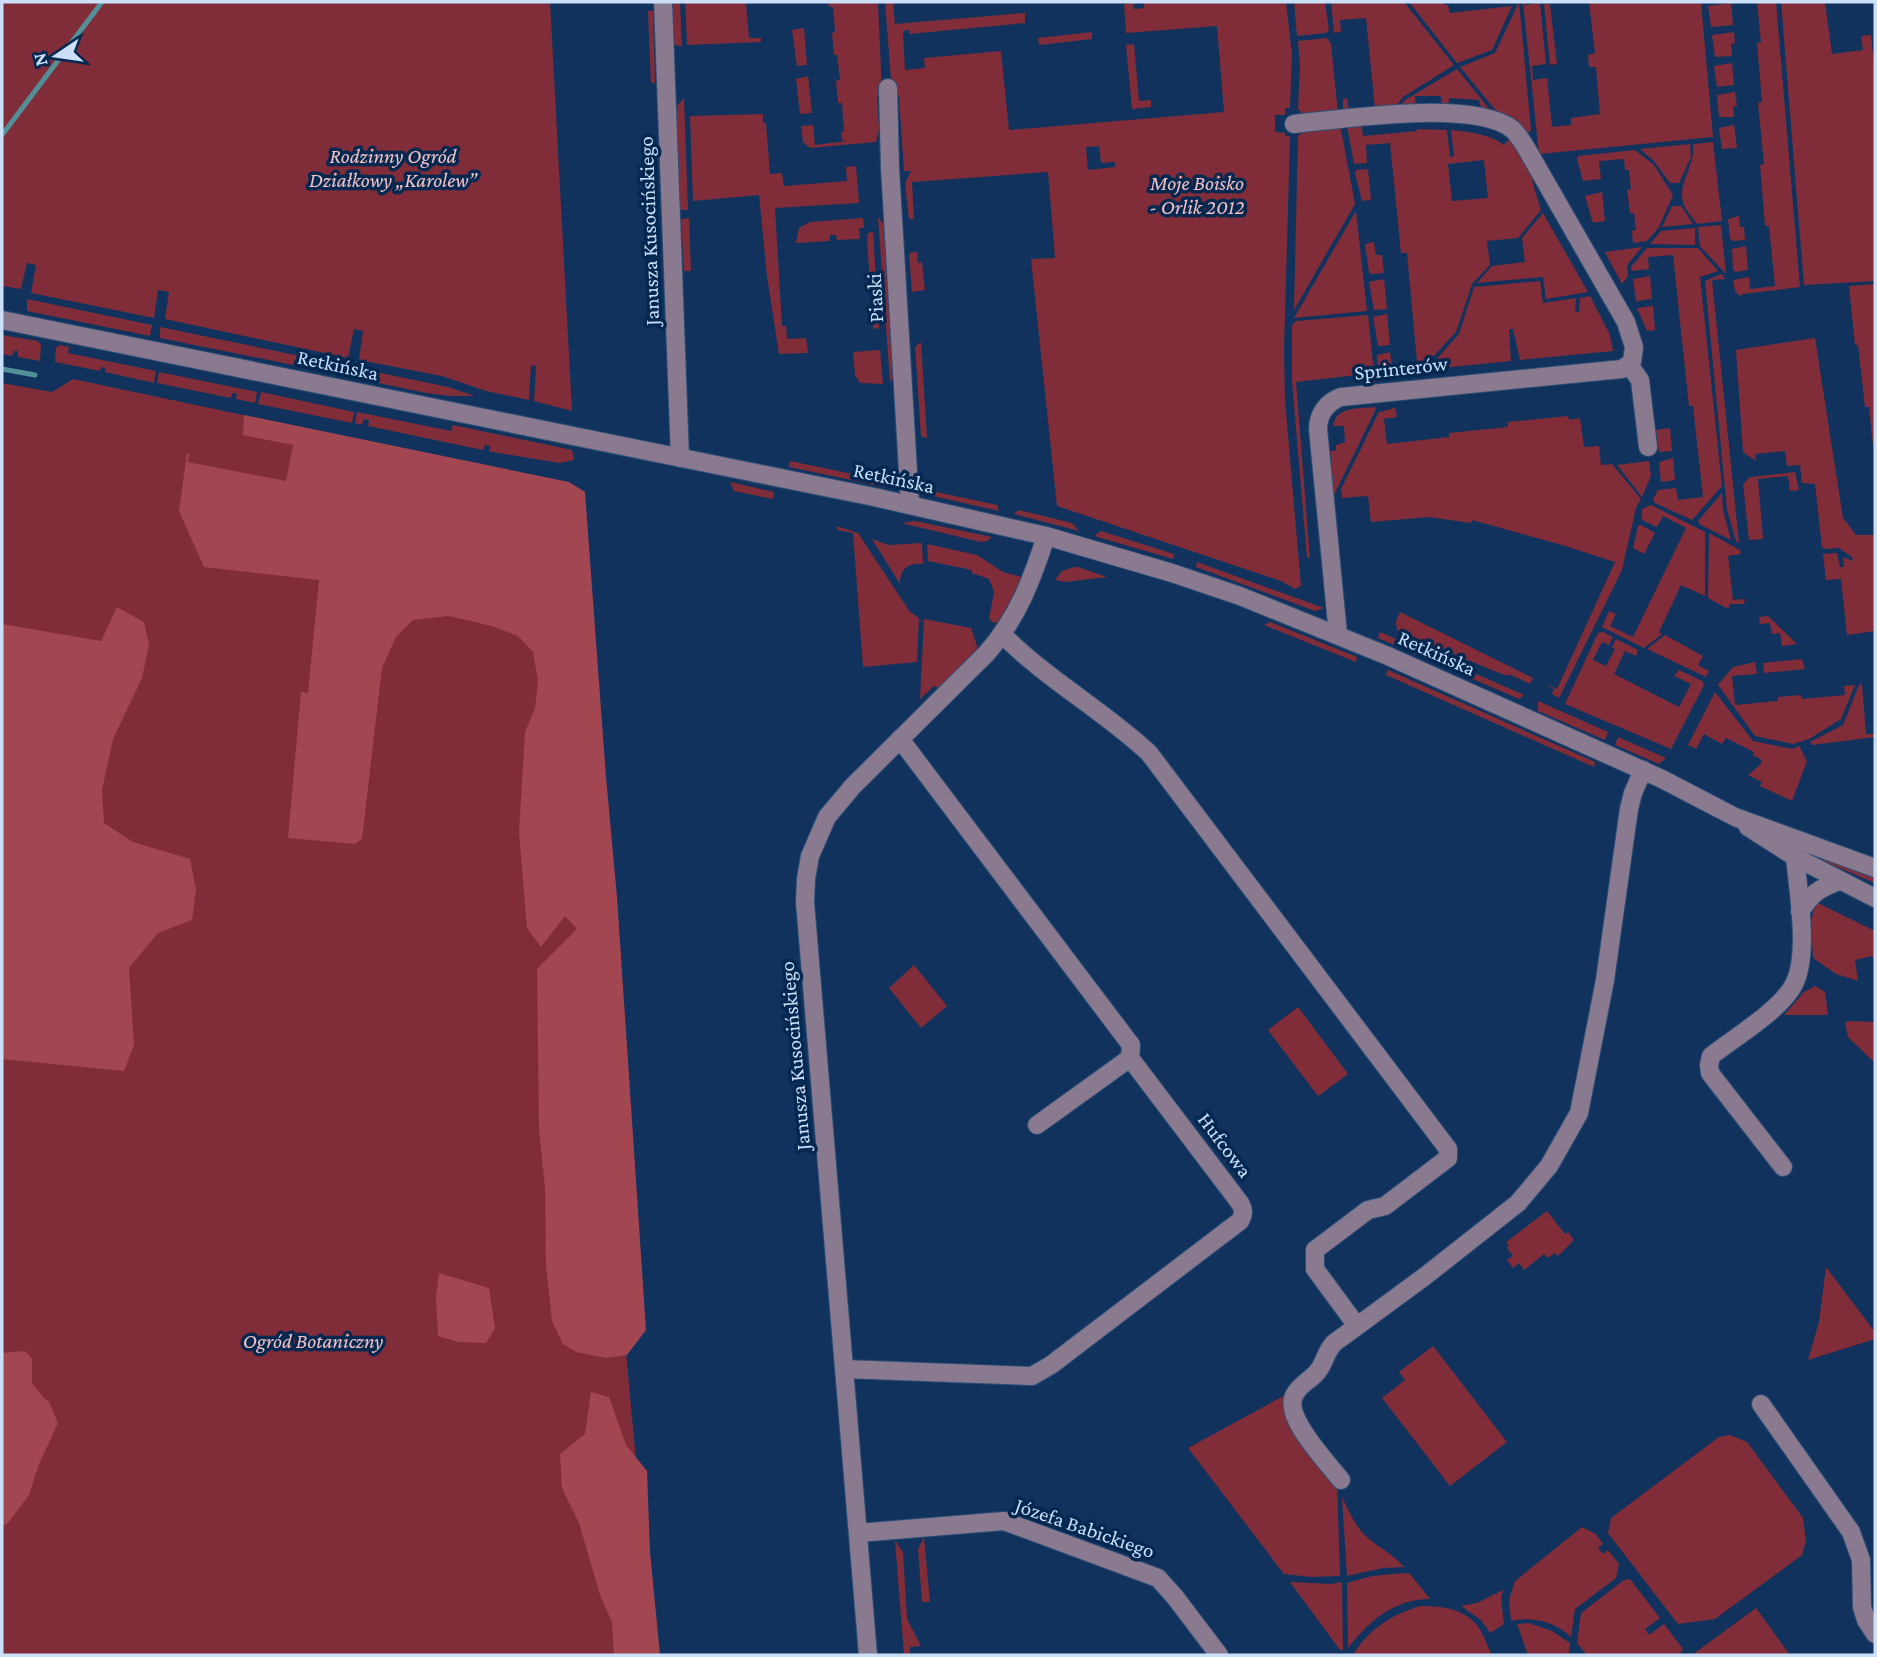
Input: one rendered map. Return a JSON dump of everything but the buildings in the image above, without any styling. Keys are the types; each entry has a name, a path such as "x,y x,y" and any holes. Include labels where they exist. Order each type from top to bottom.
{"street":[{"name":"Janusza Kusocińskiego","path":"663,2 680,458"},
{"name":"Piaski","path":"888,88 890,168 911,505"},
{"path":"1294,124 1425,112 1484,117 1511,128 1525,146 1626,322 1634,347 1634,358 1629,365 1640,380 1648,447"},
{"name":"Retkińska","path":"2,320 911,505 1045,536 1183,577 1338,634 1643,770 1735,817 1875,868"},
{"name":"Sprinterów","path":"1338,634 1318,429 1324,409 1332,401 1341,397 1614,370 1629,365"},
{"name":"Janusza Kusocińskiego","path":"868,1655 806,878 814,842 827,817 853,786 986,654 1002,634 1027,593 1045,536"},
{"path":"1002,634 1019,652 1109,718 1149,753 1448,1149 1448,1158 1385,1206 1368,1210 1315,1250 1315,1269 1357,1326"},
{"name":"Hufcowa","path":"844,1369 1032,1376 1051,1365 1240,1222 1243,1216 1240,1203 1129,1058 1131,1045 900,738"},
{"path":"1341,1480 1296,1421 1291,1405 1293,1396 1317,1372 1325,1352 1518,1203 1549,1166 1579,1113 1605,979 1629,809 1643,770"},
{"name":"Retkińska","path":"1735,817 1795,857 1875,898"},
{"path":"1783,1167 1710,1073 1709,1065 1711,1056 1782,1001 1794,985 1801,964 1795,857"},
{"path":"1800,912 1816,891 1839,881"},
{"path":"1037,1125 1129,1058"},
{"path":"1761,1404 1851,1532 1861,1560 1862,1607 1875,1634"},
{"name":"Józefa Babickiego","path":"858,1533 1004,1521 1158,1578 1219,1655"}],"green space":[{"name":"Rodzinny Ogród Działkowy „Karolew”","path":"2,2 550,2 572,411 534,401 536,366 531,365 529,400 486,391 442,376 359,360 363,331 354,329 348,358 165,319 169,292 158,290 154,318 31,293 36,265 27,263 21,289 2,286"},
{"path":"671,2 680,2 682,47 673,44"},
{"path":"685,2 751,2 746,3 749,38 761,38 761,42 687,45"},
{"path":"828,2 878,2 882,94 877,97 879,129 876,142 810,148 803,142 801,126 813,125 815,145 846,141 842,140 841,132 844,131 842,103 838,103 836,81 840,80 837,55 834,55 833,7 829,7"},
{"name":"Moje Boisko - Orlik 2012","path":"885,2 893,2 895,24 1025,13 1025,23 909,34 909,30 903,31 905,70 925,68 924,58 1001,51 1009,130 1224,112 1217,26 1126,33 1124,4 1133,3 1134,9 1144,8 1144,2 1286,2 1292,55 1290,108 1285,108 1285,115 1275,115 1275,132 1290,136 1285,400 1301,586 1295,589 1281,581 1057,506 1031,259 1055,258 1048,172 912,182 914,219 909,219 905,183 911,171 904,171 899,96 892,92","holes":["1099,146 1101,163 1115,162 1115,167 1088,170 1086,147"]},
{"path":"1294,2 1325,2 1329,30 1326,33 1297,36"},
{"path":"1331,2 1404,2 1454,65 1403,97 1393,110 1343,113 1343,99 1347,98 1349,112 1375,109 1366,18 1340,20 1341,32 1334,33"},
{"path":"1409,2 1444,2 1450,13 1512,6 1492,50 1457,63"},
{"path":"1519,2 1531,130 1525,137 1502,118 1460,67 1495,53"},
{"path":"1523,2 1526,5 1540,3 1546,64 1532,66 1533,80 1547,78 1552,127 1571,125 1571,118 1600,114 1596,67 1589,67 1588,55 1595,53 1589,2 1701,2 1713,137 1539,154"},
{"path":"1757,2 1776,2 1800,287 1740,296 1735,291 1733,280 1749,277 1750,289 1775,286 1769,226 1765,226 1760,165 1764,164 1758,103 1762,102"},
{"path":"1781,2 1825,2 1832,54 1863,50 1861,36 1871,35 1875,76 1875,281 1804,285"},
{"path":"1731,3 1733,25 1711,27 1708,6"},
{"path":"1544,4 1550,4 1557,64 1550,65"},
{"path":"648,11 653,11 655,83 651,83"},
{"path":"804,28 807,65 797,66 792,30"},
{"path":"1092,32 1092,39 1039,45 1038,38"},
{"path":"1734,32 1732,56 1715,57 1712,35"},
{"path":"1327,38 1331,44 1338,113 1307,118 1298,109 1298,41"},
{"path":"1134,44 1139,101 1151,100 1151,107 1132,109 1126,45"},
{"path":"1732,63 1734,85 1717,87 1714,66"},
{"path":"1457,69 1495,116 1482,113 1479,100 1449,98 1448,109 1442,108 1441,96 1415,96 1416,108 1398,110 1405,100"},
{"path":"808,76 812,113 800,114 796,79"},
{"path":"1735,92 1737,106 1733,106 1734,117 1719,117 1717,95"},
{"path":"684,98 688,210 680,210 676,107"},
{"path":"763,114 770,174 782,173 784,186 847,181 846,167 856,166 859,203 775,208 782,326 786,326 787,339 806,338 808,353 779,354 767,276 759,195 693,201 690,116"},
{"path":"1361,122 1363,136 1417,129 1447,130 1450,157 1454,156 1451,130 1486,136 1504,145 1512,136 1522,161 1531,164 1533,184 1541,210 1518,238 1487,241 1490,265 1472,284 1456,332 1428,362 1378,367 1377,355 1390,352 1392,364 1417,362 1407,253 1401,253 1390,143 1366,145 1367,163 1354,164 1347,126","holes":["1484,160 1488,198 1452,201 1448,164"]},
{"path":"1340,124 1355,204 1294,310 1298,136 1307,127"},
{"path":"1734,125 1737,148 1722,149 1719,128"},
{"path":"1713,142 1722,221 1697,224 1684,205 1682,189 1692,160 1693,144"},
{"path":"1690,144 1691,157 1679,183 1670,183 1654,161 1640,149"},
{"path":"1635,150 1654,165 1673,195 1659,227 1647,241 1633,243 1632,231 1636,230 1634,213 1630,213 1627,190 1631,189 1629,170 1625,170 1624,159 1599,161 1601,179 1583,181 1577,159 1578,156"},
{"path":"1368,169 1371,200 1362,201 1355,173 1356,170"},
{"path":"1602,192 1605,221 1593,223 1585,196"},
{"path":"1672,206 1681,206 1693,224 1662,227"},
{"path":"1356,211 1367,311 1294,318"},
{"path":"1543,213 1588,292 1546,299 1543,277 1477,283 1492,266 1525,262 1522,238"},
{"path":"1739,216 1740,227 1744,227 1745,240 1733,241 1730,239 1728,219"},
{"path":"878,217 884,225 895,374 890,382"},
{"path":"689,218 691,271 684,271 681,219"},
{"path":"863,218 864,228 859,228 860,239 837,240 836,235 830,235 830,241 796,243 799,228 810,222"},
{"path":"1721,225 1726,274 1700,246 1698,227"},
{"path":"1695,228 1695,245 1650,244 1661,231"},
{"path":"873,232 879,328 873,329 867,239 868,233"},
{"path":"1374,242 1376,255 1382,255 1384,273 1369,272 1365,244"},
{"path":"1746,246 1748,270 1736,272 1733,270 1732,249"},
{"path":"1642,247 1627,265 1628,276 1622,284 1605,252"},
{"path":"1647,248 1698,248 1718,271 1700,277 1722,486 1692,520 1655,503 1653,499 1658,490 1676,488 1678,500 1703,497 1693,406 1689,406 1673,255 1648,257 1649,269 1632,271 1631,267"},
{"path":"917,252 918,263 922,262 925,290 912,292 909,253"},
{"path":"1722,274 1725,279 1712,280 1739,543 1736,541 1727,510 1705,281"},
{"path":"1650,276 1652,299 1636,301 1633,279"},
{"path":"1384,279 1387,309 1374,310 1369,282"},
{"path":"1540,281 1543,303 1576,298 1575,311 1579,312 1580,298 1590,296 1610,335 1613,351 1520,360 1513,329 1509,329 1511,361 1379,374 1379,371 1429,365 1434,362 1459,334 1474,287"},
{"path":"1875,284 1875,466 1869,407 1865,407 1858,345 1855,345 1849,286"},
{"path":"27,299 152,325 150,336 27,311"},
{"path":"1653,306 1655,330 1647,331 1637,308"},
{"path":"1387,314 1390,345 1378,346 1373,317"},
{"path":"1368,315 1375,382 1358,383 1357,375 1296,382 1310,558 1307,558 1292,381 1292,325 1296,321"},
{"path":"160,327 349,366 347,376 160,338"},
{"path":"2,335 38,341 41,345 40,361 18,357 18,351 14,351 12,356 2,354"},
{"path":"1815,338 1843,518 1856,535 1875,535 1875,631 1847,635 1841,579 1826,580 1823,554 1837,553 1840,567 1844,567 1843,557 1853,561 1852,557 1839,548 1822,547 1815,484 1802,483 1800,465 1787,466 1785,451 1755,454 1756,461 1743,452 1736,350"},
{"path":"921,342 927,438 921,436 915,347"},
{"path":"60,345 69,347 68,353 156,371 154,383 105,372 106,368 101,367 100,371 55,362 56,348"},
{"path":"880,350 883,384 860,383 855,375 853,352"},
{"path":"357,368 448,387 475,396 426,393 355,378"},
{"path":"159,372 257,392 255,403 236,399 237,394 232,393 231,398 157,383"},
{"name":"Ogród Botaniczny","path":"73,379 395,447 576,665 627,1363 654,1655 2,1655 2,383 52,392"},
{"path":"261,392 354,412 352,423 258,404"},
{"path":"1375,407 1334,495 1330,451 1336,451 1336,445 1345,442 1344,426 1333,426 1335,420 1349,410"},
{"path":"1395,408 1397,417 1384,419 1387,444 1449,437 1449,433 1508,427 1508,422 1568,416 1569,420 1580,418 1584,447 1599,446 1601,465 1612,464 1641,499 1636,508 1622,570 1559,698 1552,694 1554,689 1545,684 1557,689 1615,562 1472,520 1471,523 1429,517 1371,522 1368,496 1342,498 1341,489 1379,412"},
{"path":"357,412 451,431 453,425 572,450 574,460 560,463 498,453 489,451 490,446 485,445 483,450 368,426 369,420 364,419 362,425 355,423"},
{"path":"1670,428 1672,451 1659,452 1656,430"},
{"path":"1673,458 1675,480 1661,482 1659,462"},
{"path":"790,461 896,483 885,487 789,467"},
{"path":"1649,461 1651,476 1642,497 1617,465"},
{"path":"1795,472 1799,490 1790,491 1788,476 1758,479 1763,539 1749,540 1743,484 1750,477"},
{"path":"730,482 774,492 773,499 734,491"},
{"path":"922,489 997,505 999,511 929,495"},
{"path":"1722,493 1723,510 1731,540 1699,524 1698,521"},
{"path":"1651,505 1705,532 1705,596 1681,585 1659,632 1662,634 1644,648 1602,627 1609,611 1616,614 1610,626 1633,637 1686,528 1663,516 1657,527 1642,520 1642,509"},
{"path":"1019,510 1072,523 1079,531 1014,514"},
{"path":"915,521 992,537 981,542 901,523"},
{"path":"837,526 858,533 910,612 919,618 917,662 863,667 853,533 837,530"},
{"path":"1638,526 1655,533 1644,554 1633,548"},
{"path":"1101,531 1174,554 1173,559 1094,536"},
{"path":"1709,533 1740,550 1741,554 1728,556 1733,600 1745,599 1744,604 1730,604 1728,609 1708,598"},
{"path":"872,539 888,545 922,543 923,564 913,564 906,568 901,574 900,584"},
{"path":"927,544 977,555 1003,572 1022,577 1017,592 999,622 994,623 989,619 994,592 989,579 972,573 972,570 928,561"},
{"path":"1197,562 1324,608 1315,611 1196,567"},
{"path":"1074,567 1107,577 1065,582 1055,580 1062,571"},
{"path":"1400,612 1533,678 1530,684 1397,630 1396,621"},
{"path":"1768,616 1797,644 1782,646 1780,633 1772,634 1770,623 1760,624 1759,617"},
{"path":"924,619 971,628 978,649 939,688 934,686 920,699"},
{"path":"1270,622 1357,657 1356,662 1264,625"},
{"path":"1380,632 1524,695 1519,699 1378,638"},
{"path":"1603,632 1613,637 1609,645 1602,642 1593,660 1606,666 1615,649 1612,647 1616,639 1638,650 1636,656 1625,651 1614,674 1679,707 1691,684 1674,676 1679,670 1702,681 1704,685 1671,749 1565,704 1598,633"},
{"path":"1665,635 1703,656 1698,665 1709,671 1706,677 1647,649"},
{"path":"1802,659 1805,669 1764,673 1763,663"},
{"path":"1755,662 1757,674 1732,676 1735,705 1778,701 1778,697 1801,695 1802,699 1845,695 1844,686 1855,685 1841,719 1809,739 1793,744 1755,736 1718,685 1733,667"},
{"path":"1388,670 1595,762 1594,767 1386,675"},
{"path":"1862,684 1866,734 1875,734 1875,737 1812,745 1810,742 1843,725 1859,685"},
{"path":"1715,692 1753,741 1792,749 1799,746 1807,761 1792,801 1760,786 1762,782 1748,775 1762,760 1753,755 1754,752 1726,738 1722,744 1704,734 1696,749 1688,745"},
{"path":"1538,701 1608,732 1605,740 1538,711"},
{"path":"1618,737 1666,758 1659,764 1615,745"},
{"path":"1798,846 1875,876 1875,883 1797,850"},
{"path":"1816,902 1875,931 1875,962 1872,956 1855,960 1858,981 1836,974 1813,958 1811,920"},
{"path":"914,965 947,1006 921,1028 889,988"},
{"path":"1815,986 1825,992 1828,1015 1784,1015 1804,992"},
{"path":"1298,1007 1348,1074 1318,1096 1268,1030"},
{"path":"1875,1022 1875,1063 1848,1037 1845,1023"},
{"path":"1547,1211 1565,1234 1568,1232 1574,1240 1558,1256 1555,1253 1548,1258 1544,1254 1524,1270 1519,1263 1513,1268 1507,1260 1513,1256 1506,1242"},
{"path":"1826,1267 1875,1332 1875,1339 1808,1360 1819,1322"},
{"path":"1433,1346 1507,1442 1450,1486 1382,1398 1405,1380 1399,1372"},
{"path":"1287,1394 1337,1482 1340,1576 1284,1574 1188,1448"},
{"path":"1730,1435 1747,1442 1803,1518 1806,1541 1802,1555 1715,1619 1678,1624 1608,1533 1611,1518 1719,1437"},
{"path":"1342,1497 1364,1535 1404,1567 1383,1568 1347,1576"},
{"path":"1582,1527 1596,1534 1603,1544 1598,1548 1603,1554 1608,1550 1619,1564 1616,1578 1575,1609 1571,1637 1558,1627 1543,1622 1527,1619 1511,1621 1509,1600 1515,1581"},
{"path":"924,1537 930,1602 922,1602 918,1549"},
{"path":"895,1540 903,1552 907,1619 921,1646 910,1647 910,1655 904,1655"},
{"path":"1410,1574 1430,1599 1405,1603 1383,1613 1348,1648 1347,1583 1372,1576"},
{"path":"1630,1579 1660,1618 1645,1629 1649,1635 1664,1624 1683,1649 1679,1655 1587,1655 1577,1643 1581,1613 1624,1580"},
{"path":"1290,1582 1342,1582 1343,1650 1340,1650"},
{"path":"1503,1590 1501,1599 1504,1624 1490,1633 1481,1620 1461,1606 1477,1603"},
{"path":"1420,1606 1447,1608 1464,1614 1478,1626 1492,1655 1353,1655 1366,1638 1382,1624"},
{"path":"1756,1608 1790,1655 1692,1655"},
{"path":"1528,1623 1552,1631 1570,1643 1569,1655 1528,1655 1517,1624"}],"shaded area":[{"path":"244,415 569,482 585,492 617,897 646,1330 627,1355 606,1358 576,1352 563,1344 552,1321 546,1265 545,1188 539,1129 537,969 577,929 565,916 541,947 527,928 519,832 525,732 535,708 538,681 533,652 518,636 492,626 449,616 413,620 396,637 382,668 362,839 355,844 288,838 301,692 308,693 319,580 204,567 179,511 187,453 188,462 286,481 293,445 243,435"},
{"path":"117,607 144,622 149,644 142,678 113,739 102,790 104,823 133,842 190,859 196,889 192,920 158,933 129,968 134,1045 124,1071 2,1059 2,624 101,641"},
{"path":"439,1273 489,1288 495,1328 486,1343 458,1342 438,1336 436,1297"},
{"path":"25,1351 32,1359 32,1383 49,1402 58,1423 39,1464 29,1495 8,1523 2,1526 2,1353"},
{"path":"591,1392 609,1397 626,1445 647,1471 650,1552 660,1655 614,1655 612,1622 601,1598 579,1523 562,1488 560,1454 585,1434"}],"waterway":[{"path":"2,135 102,2"},
{"path":"2,369 35,375"}]}
